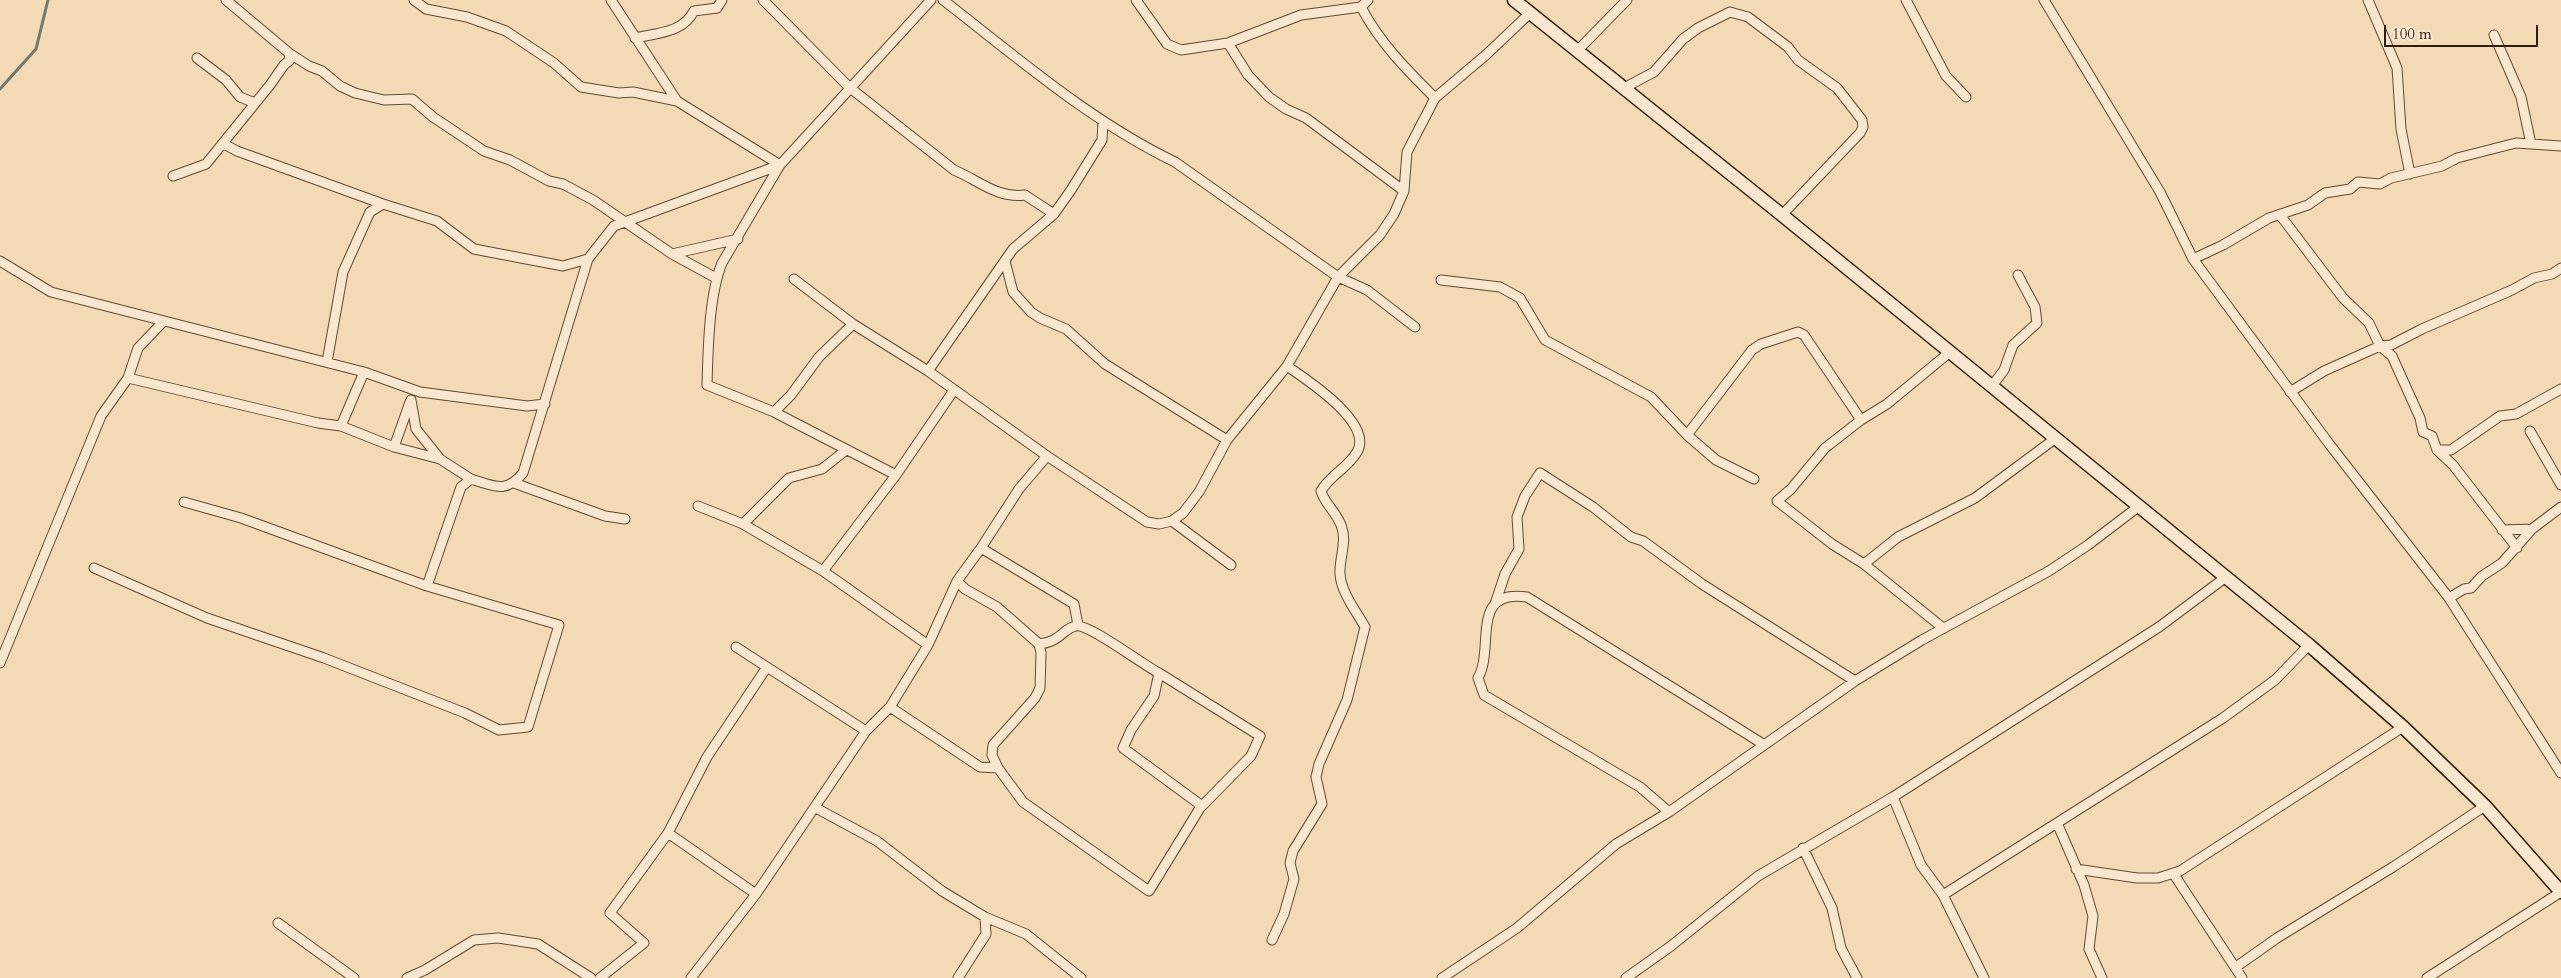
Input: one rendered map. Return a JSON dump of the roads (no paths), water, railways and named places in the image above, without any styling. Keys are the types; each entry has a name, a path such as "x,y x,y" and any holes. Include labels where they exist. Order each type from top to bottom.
{"main road":[{"path":"1514,0 1529,14 1782,215 2309,645 2403,727 2485,806 2561,892"}],"street":[{"path":"226,0 289,53 309,66 322,71 340,86 356,93 384,100 412,99 433,117 484,151 510,160 549,181 563,184 593,200 628,222 672,254 716,278"},
{"path":"414,0 506,31 554,63 581,87 620,93 633,92 677,101 780,165"},
{"path":"611,0 677,101"},
{"path":"635,38 674,30 690,19 694,11 718,8 722,0"},
{"path":"763,0 849,87 954,170 970,176 992,191 1017,196 1025,195 1054,214"},
{"path":"943,0 1078,106 1150,151 1175,162 1338,277 1366,290 1415,327"},
{"path":"1136,0 1167,44 1181,50 1228,43 1301,15 1360,7 1368,0"},
{"path":"1577,51 1627,0"},
{"path":"1906,0 1946,76 1966,97"},
{"path":"2044,0 2160,192 2193,259 2290,392 2449,598 2561,773"},
{"path":"2368,0 2397,68 2401,129 2410,174"},
{"path":"896,475 774,412 707,385 708,344 716,278 722,263 738,239 780,165 926,2"},
{"path":"1360,7 1376,34 1391,54 1435,98"},
{"path":"1624,88 1654,72 1683,39 1698,28 1730,12 1748,17 1788,48 1798,60 1838,88 1862,120 1863,127 1860,133 1782,215"},
{"path":"794,279 853,324 928,371 1047,456 1147,522 1159,524 1172,521 1183,514 1198,492 1227,440 1287,366 1338,277 1380,235 1394,214 1404,192 1407,152 1435,98 1487,54 1529,14"},
{"path":"2494,35 2520,97 2531,144"},
{"path":"1228,43 1248,75 1269,96 1286,109 1306,118 1404,192"},
{"path":"173,176 206,164 224,144 284,65 290,60 289,53"},
{"path":"197,58 226,80 240,97 255,103"},
{"path":"928,371 1013,249 1054,214 1089,163 1102,140 1103,122"},
{"path":"2193,259 2224,245 2269,218 2308,205 2319,196 2350,189 2358,182 2380,184 2391,178 2516,143 2561,146"},
{"path":"224,144 237,152 383,204 438,221 474,248 563,266 588,260"},
{"path":"128,378 318,423 341,426 394,446 440,459 472,479 506,487 514,483 523,473 588,260 602,238 614,226 780,165"},
{"path":"327,362 343,272 370,212 383,204"},
{"path":"2280,215 2343,298 2368,323 2380,346 2392,356 2398,365 2420,418 2423,432 2432,436 2437,450 2453,465 2517,548"},
{"path":"614,226 616,216"},
{"path":"672,254 738,239"},
{"path":"0,261 51,292 364,372 420,392 527,406 545,404"},
{"path":"1004,261 1013,292 1031,312 1066,329 1105,364 1227,440"},
{"path":"2290,392 2324,371 2380,346 2391,345 2422,329 2512,290 2534,278 2552,274 2561,268"},
{"path":"1992,386 2004,370 2013,344 2037,323 2035,308 2018,275"},
{"path":"1441,280 1500,287 1520,298 1545,340 1651,397 1687,435 1716,460 1754,479"},
{"path":"0,663 101,416 128,378 138,348 164,322"},
{"path":"774,412 791,395 819,357 853,324"},
{"path":"1687,435 1752,350 1798,332 1804,336 1861,420"},
{"path":"1943,628 1864,564 1832,544 1777,501 1791,489 1825,448 1861,420 1887,404 1950,352"},
{"path":"1272,940 1284,914 1294,879 1290,863 1292,851 1322,804 1316,776 1319,764 1347,700 1365,627 1342,585 1340,573 1344,538 1342,528 1324,500 1321,491 1325,483 1352,461 1359,450 1357,427 1322,391 1287,366"},
{"path":"341,426 364,372"},
{"path":"2437,450 2451,450 2500,416 2516,414 2561,389"},
{"path":"823,571 896,475 954,390"},
{"path":"394,446 411,400 420,392"},
{"path":"411,400 416,429 440,459"},
{"path":"527,406 540,418"},
{"path":"2530,431 2561,485"},
{"path":"1864,564 1898,537 1975,498 2056,438"},
{"path":"743,524 789,478 822,469 846,450"},
{"path":"2451,450 2453,465"},
{"path":"691,978 756,894 816,808 866,731 890,708 928,645 957,581 1019,489 1047,456"},
{"path":"1669,812 1640,788 1484,696 1478,678 1484,665 1488,614 1495,604 1505,574 1519,549 1518,517 1525,496 1540,473 1593,506 1631,536 1643,541 1716,593 1855,681"},
{"path":"427,586 461,487 472,479"},
{"path":"514,483 605,516 625,519"},
{"path":"94,568 207,618 324,658 465,712 499,730 528,727 559,625 427,586 242,518 184,502"},
{"path":"698,506 743,524 823,571 928,645"},
{"path":"2449,598 2464,589 2471,588 2482,576 2502,563 2532,529 2561,506"},
{"path":"1442,978 1517,928 1616,844 1669,812 1855,681 1943,628 2049,571 2088,545 2138,507"},
{"path":"1172,521 1232,565"},
{"path":"2502,530 2532,529"},
{"path":"981,548 1074,604 1078,625"},
{"path":"1626,978 1671,946 1758,876 1803,848 1893,798 2159,627 2226,577"},
{"path":"957,581 965,589 997,607 1039,644 1041,654 1040,688 1035,698 993,745 992,755 998,768 1023,802 1149,890 1200,808 1252,756 1260,736 1132,658 1098,632 1078,625 1072,627 1052,643 1039,644"},
{"path":"1495,604 1506,597 1527,597 1763,744"},
{"path":"1943,895 2223,718 2275,680 2309,645"},
{"path":"736,647 866,731"},
{"path":"600,978 644,943 610,913 668,832 707,758 767,668"},
{"path":"1159,673 1154,696 1131,730 1123,748 1198,803 1200,808"},
{"path":"890,708 980,767 998,768"},
{"path":"2076,869 2137,878 2158,878 2173,873 2403,727"},
{"path":"1893,798 1921,865 1943,895 1984,978"},
{"path":"2236,967 2277,938 2393,867 2485,806"},
{"path":"816,808 877,841 942,891 985,917 1026,934 1081,978"},
{"path":"2057,823 2084,885 2093,916 2089,949 2102,978"},
{"path":"668,832 756,894"},
{"path":"1803,848 1832,908 1841,948 1857,978"},
{"path":"2173,873 2242,978"},
{"path":"2427,978 2561,892"},
{"path":"958,978 986,934 985,917"},
{"path":"278,923 354,978"},
{"path":"407,978 425,970 474,940 498,938 538,944 591,978"}],"waterway":[{"path":"0,89 36,49 48,0"}]}
